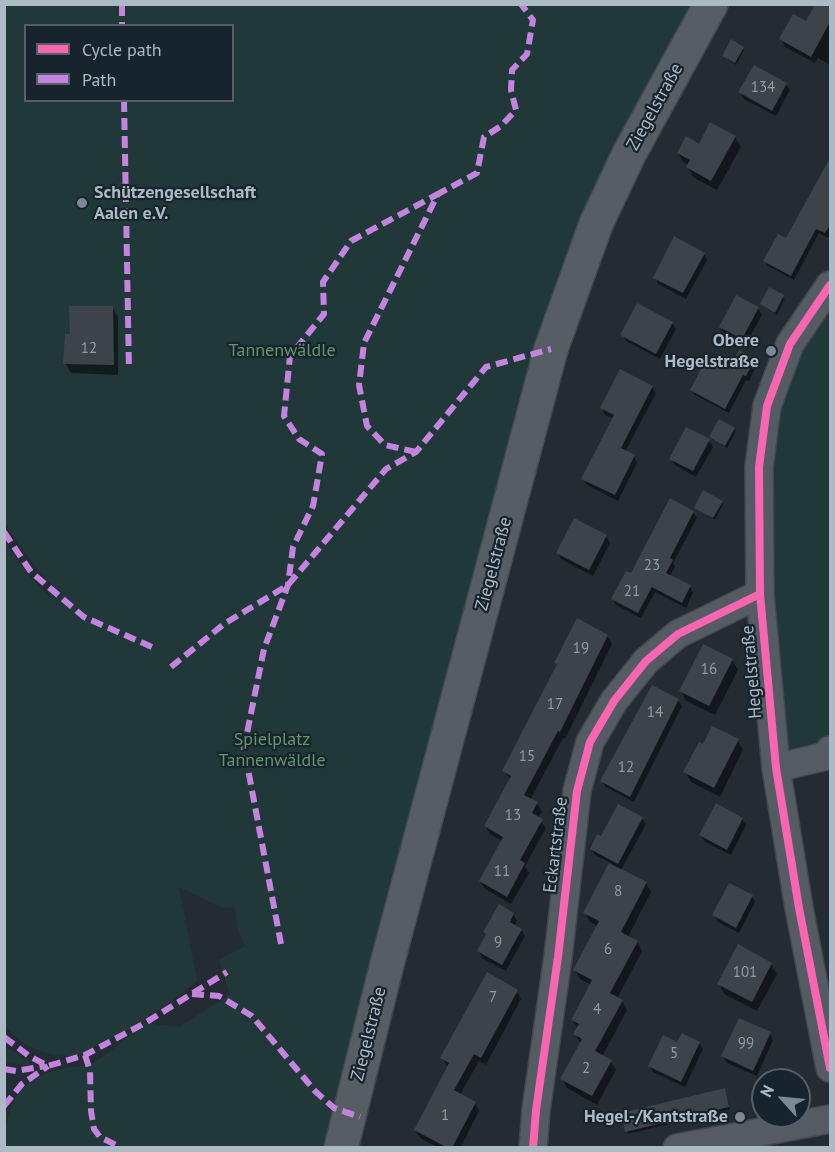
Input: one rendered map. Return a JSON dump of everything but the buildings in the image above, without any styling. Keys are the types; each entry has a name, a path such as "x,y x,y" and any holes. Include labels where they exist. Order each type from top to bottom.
{"main road":[{"name":"Ziegelstraße","path":"341,1148 393,942 551,349 596,224 630,154 711,4"}],"street":[{"name":"Hegelstraße","path":"831,285 790,344 767,406 759,467 760,594 776,768 799,908 831,1068"},
{"name":"Eckartstraße","path":"533,1148 577,791 590,742 614,700 646,661 678,634 760,594"},
{"path":"776,768 826,756 831,750"},
{"path":"677,1148 831,1119"}],"green space":[{"name":"Tannenwäldle","path":"5,5 698,5 622,148 327,1147 5,1147 7,1120 22,1089 42,1075 93,1063 145,1023 179,1027 230,995 219,960 245,946 237,927 235,908 220,907 179,887 197,981 136,1025 75,1056 55,1055 36,1049 20,1040 5,1026 4,540 26,572 50,598 53,586 31,561 5,523"},
{"path":"830,285 830,750 776,768 767,406"},
{"path":"4,1047 30,1061 29,1065 5,1063"}],"marked path":[{"path":"122,4 122,24"},
{"path":"416,452 385,445 367,426 359,385 364,343 438,194 477,173 484,137 501,126 516,110 511,90 512,70 527,54 533,20 521,4"},
{"path":"124,102 129,370"},
{"path":"281,944 244,748 264,649 288,585 293,547 313,506 322,454 299,439 284,416 290,356 324,314 323,282 351,241 438,194"},
{"path":"171,667 224,624 288,585 386,469 416,452 486,367 551,349"},
{"path":"4,532 31,572 84,617 152,647"},
{"path":"4,1037 29,1056 48,1066 85,1055 145,1023 227,972"},
{"path":"192,994 219,996 252,1016 315,1091 334,1108 360,1117"},
{"path":"85,1055 90,1071 94,1129 100,1137 120,1147"},
{"path":"4,1069 16,1071 45,1066"},
{"path":"4,1106 22,1084 48,1066"}],"cycle path":[{"path":"830,285 790,344 767,406 759,467 760,594 776,768 799,908 830,1068"},
{"path":"533,1148 577,791 590,742 614,701 646,661 678,634 760,594"}],"place":[{"name":"Schützengesellschaft Aalen e.V.","path":"82,203"},
{"name":"Obere Hegelstraße","path":"771,351"},
{"name":"Hegel-/Kantstraße","path":"740,1117"}],"park label":[{"name":"Spielplatz Tannenwäldle","path":"272,750"}]}
